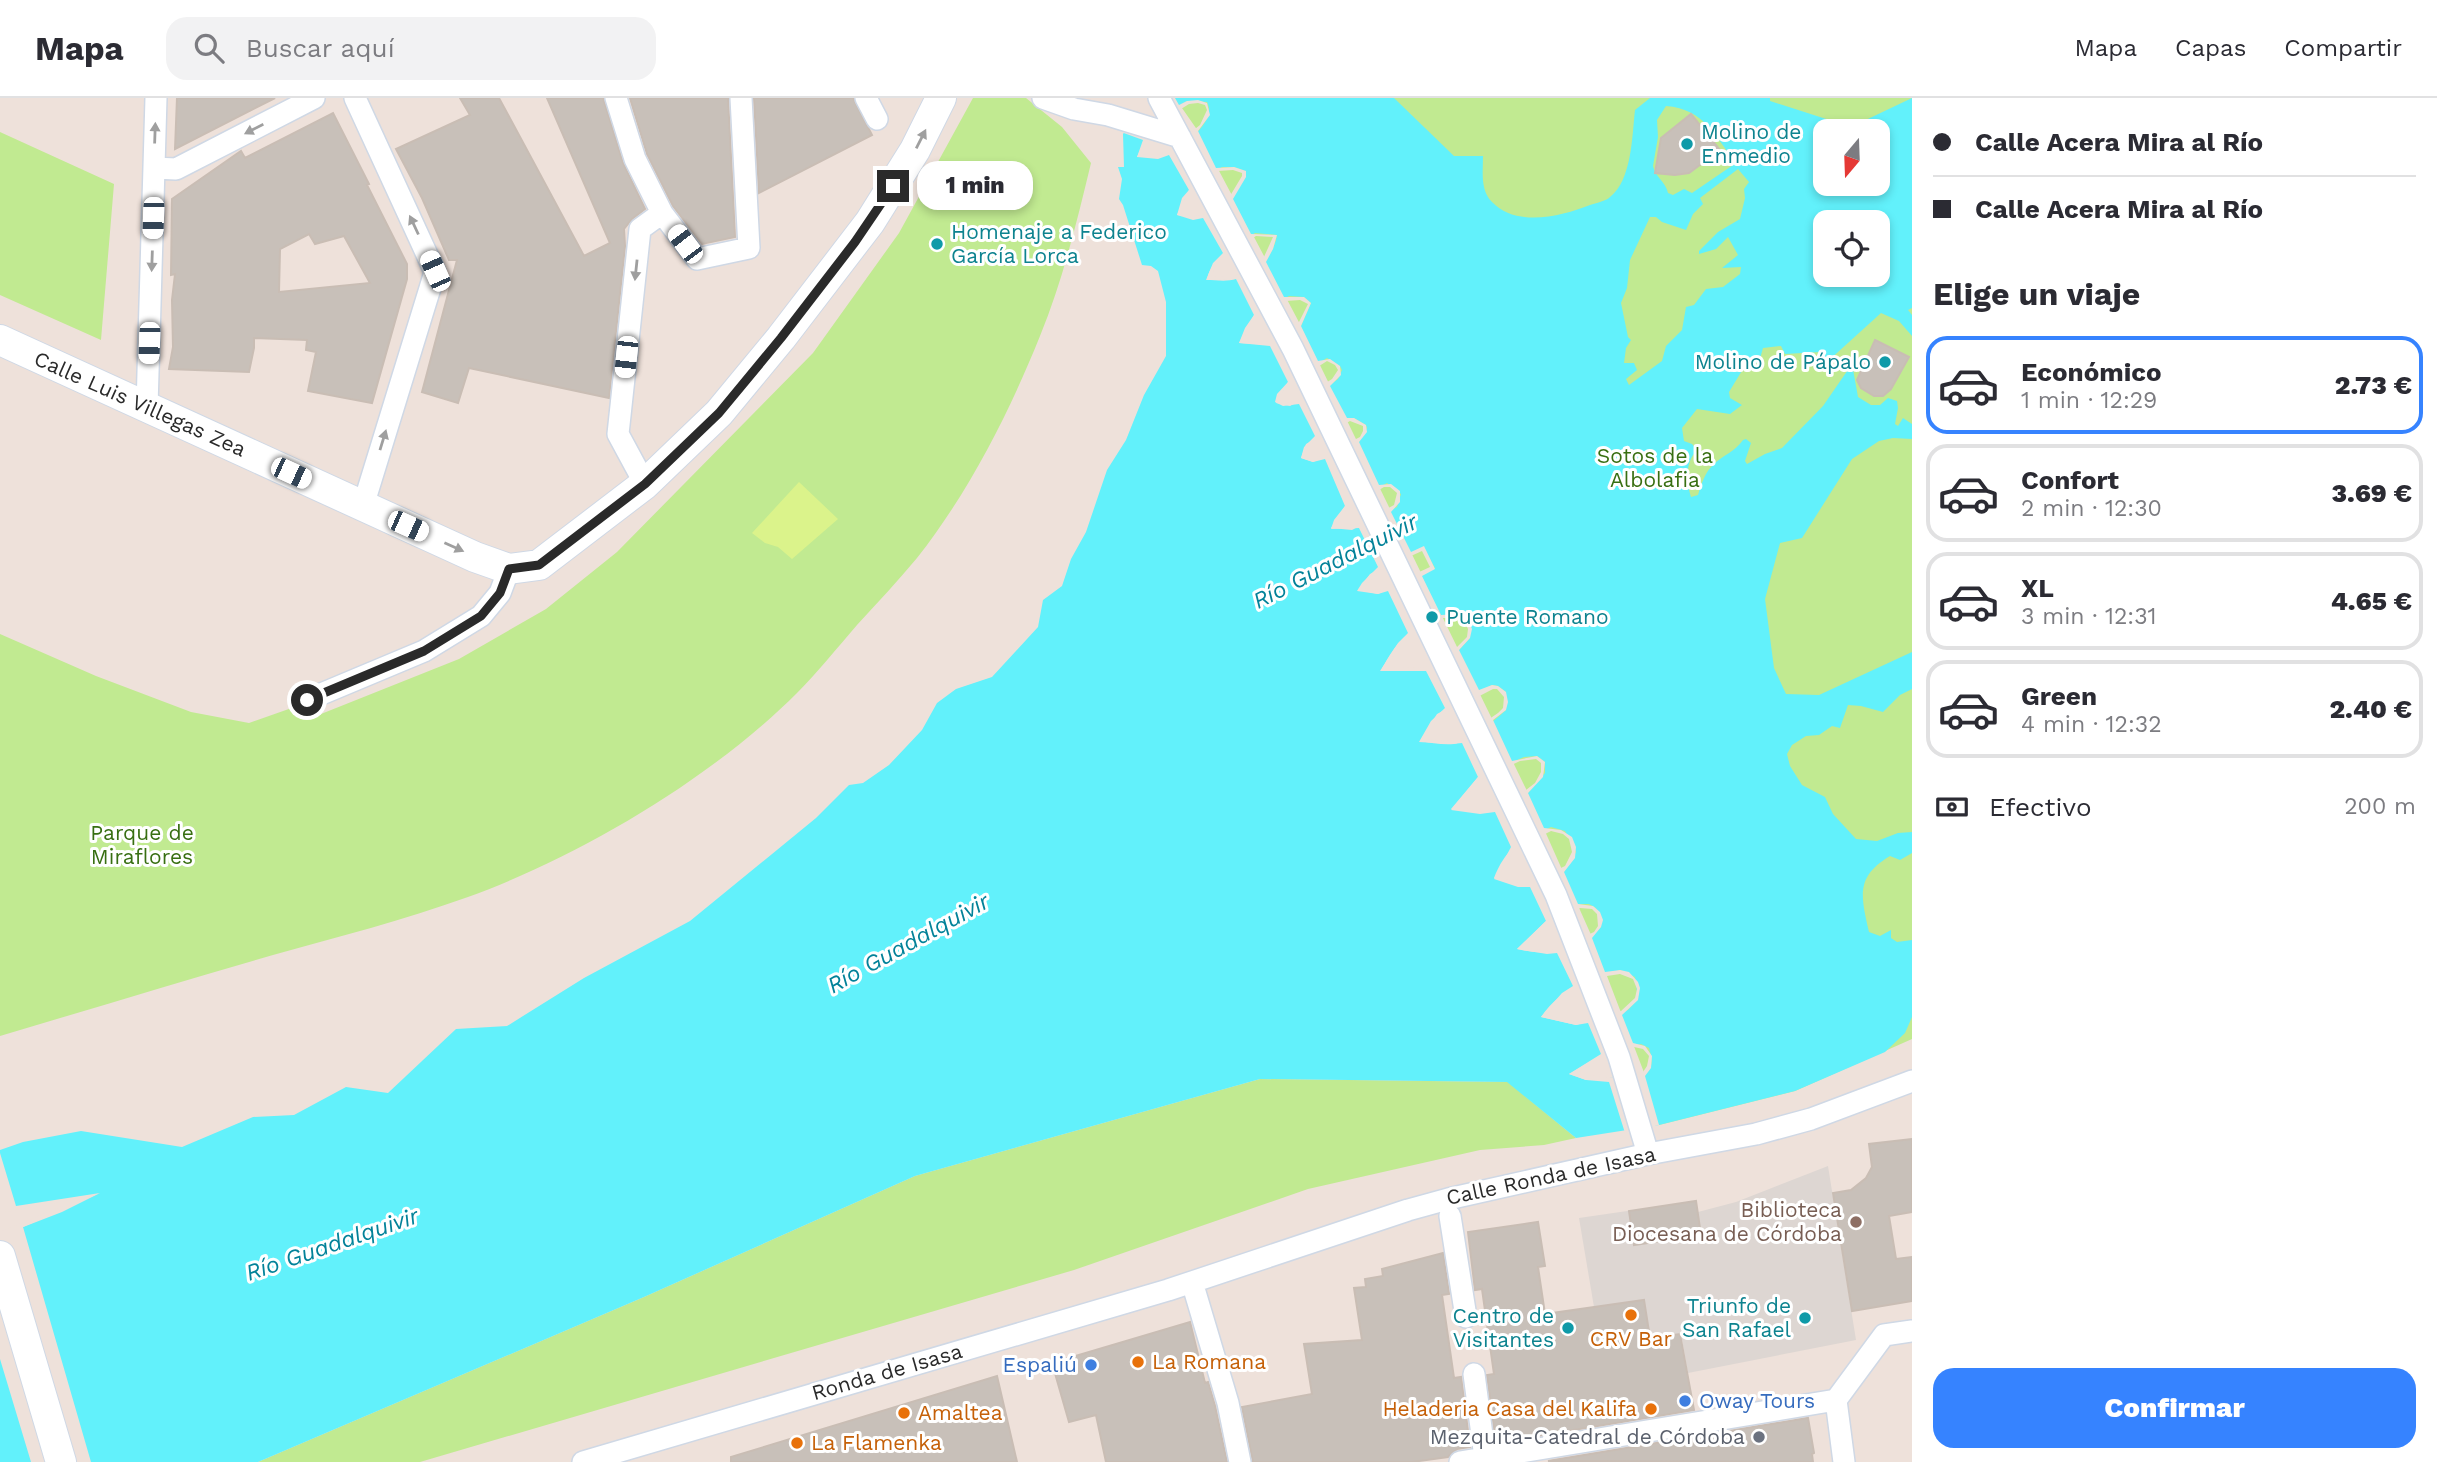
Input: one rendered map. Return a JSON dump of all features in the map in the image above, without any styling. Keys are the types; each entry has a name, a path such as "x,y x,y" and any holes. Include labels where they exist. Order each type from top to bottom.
{"street":[{"path":"147,407 156,98"},
{"path":"154,168 176,169 314,98"},
{"path":"355,98 435,271 363,506"},
{"path":"616,98 635,159 662,213 697,259 749,248 741,98"},
{"path":"866,98 877,119"},
{"path":"307,700 424,651 481,616 500,593 509,569 539,565 645,484 719,413 832,271 877,212 915,150 941,98"},
{"path":"1043,98 1180,137"},
{"path":"1159,98 1299,362 1550,883 1619,1057 1648,1154"},
{"path":"645,484 618,434 640,229 662,213"},
{"name":"Calle Luis Villegas Zea","path":"0,340 475,557 509,569"},
{"name":"Calle Ronda de Isasa","path":"1192,1282 1448,1199 1648,1154 1756,1134 1811,1119 1912,1081"},
{"path":"1450,1216 1466,1317"},
{"path":"0,1256 61,1462"},
{"path":"1192,1282 1228,1403 1240,1462"},
{"name":"Ronda de Isasa","path":"583,1462 1192,1282"},
{"path":"1844,1462 1836,1400 1884,1335 1912,1331"},
{"path":"1474,1374 1485,1458"},
{"path":"1460,1462 1836,1400"}],"green space":[{"name":"Parque de Miraflores","path":"973,98 1026,98 1062,127 1091,163 1063,272 1015,394 954,506 917,558 797,693 726,755 643,812 555,860 511,880 395,921 0,1036 0,634 96,676 191,712 249,723 303,704 311,718 459,659 546,609 617,552 813,353 899,233"},
{"name":"Sotos de la Albolafia","path":"1175,98 1912,98 1912,1039 1795,1091 1659,1125 1645,1075 1592,937 1528,793 1301,326 1198,131"},
{"path":"0,132 114,184 101,340 0,295"},
{"path":"799,482 838,519 792,559 778,547 765,543 752,533"},
{"path":"1260,1079 1508,1082 1576,1138 1544,1145 1480,1150 1308,1189 1074,1270 420,1462 258,1462 644,1297 915,1176"}],"shaded area":[{"path":"1828,1166 1856,1340 1688,1373 1681,1334 1650,1338 1644,1300 1594,1307 1579,1218 1696,1201 1698,1212 1736,1202"}],"water":[{"name":"Río Guadalquivir","path":"1150,98 1394,98 1454,156 1483,156 1486,192 1492,202 1502,210 1527,217 1553,216 1603,201 1617,189 1623,180 1630,157 1635,110 1650,98 1770,98 1770,101 1826,119 1813,119 1813,196 1890,196 1890,119 1868,119 1912,98 1912,308 1908,310 1912,315 1912,336 1899,321 1881,313 1827,362 1820,352 1785,354 1781,346 1763,348 1759,362 1743,369 1729,392 1730,398 1742,405 1730,414 1697,409 1682,428 1684,441 1697,450 1690,460 1688,472 1691,497 1698,495 1710,468 1743,440 1751,443 1745,461 1747,464 1782,448 1823,406 1852,364 1858,397 1871,405 1880,405 1888,398 1897,401 1895,424 1898,426 1903,418 1912,424 1912,439 1893,438 1879,441 1852,459 1802,538 1780,543 1765,599 1774,668 1786,694 1819,695 1912,652 1912,689 1900,695 1883,712 1848,705 1840,728 1832,726 1819,735 1806,736 1792,745 1787,754 1790,766 1802,785 1825,797 1833,814 1856,839 1877,841 1898,833 1912,832 1912,853 1900,860 1890,856 1871,872 1863,888 1869,932 1880,936 1891,930 1891,938 1897,942 1912,940 1912,1017 1905,1033 1885,1052 1795,1091 1659,1125 1576,1138 1507,1082 1260,1079 915,1176 644,1297 258,1462 0,1462 0,1236 62,1212 98,1194 0,1210 0,1150 23,1142 81,1131 182,1147 253,1117 294,1115 346,1087 388,1093 456,1029 507,1026 584,978 690,921 816,818 849,785 863,783 889,765 922,730 937,703 956,689 992,677 1038,627 1043,600 1062,586 1071,559 1086,532 1107,470 1126,440 1144,395 1166,356 1166,302 1158,271 1151,266 1142,265 1119,199 1122,179 1118,167 1124,167 1123,134","holes":["1187,101 1207,102 1208,117 1192,138 1167,155 1137,157 1154,121","1666,106 1679,108 1700,118 1736,163 1692,193 1684,189 1673,195 1668,193 1653,166 1658,137 1657,120","1222,167 1245,171 1233,198 1203,218 1177,215 1189,190","1738,169 1749,182 1744,189 1745,198 1740,219 1718,232 1699,251 1699,254 1716,249 1728,237 1738,255 1722,268 1741,267 1740,274 1723,287 1706,289 1694,305 1686,307 1682,330 1666,346 1662,361 1629,385 1626,379 1637,370 1634,363 1624,363 1626,348 1631,340 1628,337 1621,303 1627,288 1630,260 1650,217 1686,230 1693,214 1703,204 1700,198","1255,233 1277,235 1272,250 1263,263 1251,273 1232,280 1207,280 1219,258","1289,296 1304,297 1311,303 1301,326 1270,345 1239,343 1254,315","1327,358 1340,366 1342,370 1338,379 1330,385 1290,406 1276,403 1288,382","1354,418 1366,425 1359,442 1313,462 1301,458 1306,444","1387,483 1401,494 1397,507 1352,530 1331,528 1345,506","1423,547 1435,568 1378,594 1358,590 1370,574","1450,614 1468,619 1470,638 1459,650 1426,671 1381,671 1402,640 1425,625","1492,685 1506,692 1506,710 1459,743 1420,741 1437,714","1537,756 1545,762 1545,773 1528,793 1495,811 1451,809 1478,777 1524,757","1551,827 1565,831 1576,852 1564,872 1530,887 1494,878 1510,851","1579,904 1589,904 1596,908 1601,927 1583,942 1552,952 1517,949 1546,921","1620,970 1635,977 1638,999 1628,1010 1576,1025 1541,1017 1558,998 1576,986","1641,1044 1649,1048 1651,1065 1645,1075 1586,1080 1569,1074 1601,1055"]}],"pier":[{"path":"1145,98 1175,98 1179,105 1198,100 1207,103 1210,115 1198,131 1216,168 1234,167 1246,171 1246,177 1233,199 1251,234 1277,235 1266,262 1284,297 1304,297 1311,303 1301,326 1318,361 1330,359 1340,366 1341,375 1330,386 1347,418 1354,418 1366,425 1367,432 1359,442 1379,485 1391,484 1400,491 1400,502 1391,512 1411,552 1424,546 1435,569 1422,576 1441,615 1459,614 1468,619 1472,629 1470,638 1459,650 1479,690 1492,685 1506,692 1506,710 1493,720 1512,761 1537,756 1545,762 1543,777 1528,793 1544,828 1561,830 1572,837 1576,847 1575,858 1564,872 1578,904 1593,906 1600,912 1603,920 1601,927 1592,938 1605,972 1629,972 1638,982 1638,1000 1622,1015 1633,1043 1645,1046 1652,1056 1651,1068 1645,1076 1659,1125 1625,1133 1609,1082 1586,1080 1569,1074 1601,1054 1588,1023 1576,1025 1541,1017 1562,993 1573,986 1557,953 1517,949 1546,921 1530,887 1518,887 1494,879 1511,847 1495,812 1480,814 1451,810 1478,777 1462,743 1419,742 1431,721 1445,708 1426,671 1380,671 1398,643 1408,633 1388,591 1378,594 1357,591 1378,567 1359,528 1331,529 1334,520 1345,506 1325,459 1313,462 1301,458 1304,447 1315,436 1299,404 1283,406 1275,402 1277,394 1288,382 1270,346 1239,343 1254,315 1236,279 1206,280 1213,263 1223,253 1203,218 1193,220 1177,215 1182,198 1189,190 1169,155 1158,159 1137,157 1143,140 1121,132","holes":["1189,104 1205,105 1207,110 1200,125 1167,151 1158,155 1142,154 1157,124","1233,170 1242,173 1230,196 1202,215 1181,213 1185,199 1218,171","1256,236 1273,237 1263,259 1235,276 1211,277 1216,265 1225,256","1300,300 1308,304 1298,324 1269,342 1243,341 1257,318 1286,301","1327,361 1338,370 1332,379 1297,401 1289,403 1279,400 1290,385","1350,421 1363,426 1360,437 1320,457 1305,456 1308,447 1317,439","1384,487 1390,487 1397,493 1394,505 1357,525 1335,525 1347,509","1422,551 1430,567 1378,590 1363,588 1380,570","1443,618 1458,618 1465,622 1467,637 1457,647 1425,667 1386,668 1400,645 1410,636","1497,689 1504,697 1503,708 1460,739 1425,739 1439,717","1536,759 1541,763 1541,772 1535,783 1493,808 1480,810 1457,807 1480,780 1520,761","1551,831 1563,834 1569,839 1572,852 1565,866 1530,883 1518,883 1498,877 1514,850","1580,908 1592,909 1597,914 1598,926 1594,932 1547,951 1523,947 1548,924","1620,974 1633,979 1637,989 1635,998 1621,1011 1576,1022 1546,1015 1564,995 1607,976","1634,1047 1643,1049 1649,1056 1643,1072 1609,1078 1577,1073 1603,1058"]},
{"path":"0,1153 16,1206 100,1193 23,1227 91,1462 31,1462 0,1359 0,1232 82,1198 0,1213"}],"building":[{"path":"177,98 275,98 175,149"},
{"path":"460,98 499,98 584,256 610,243 547,98 603,98 623,163 645,209 624,229 625,246 609,398 469,368 458,403 422,392 457,260 449,260 422,198 396,149 470,115"},
{"path":"630,98 728,98 735,237 702,244 673,206 647,154"},
{"path":"754,98 853,98 872,135 759,193"},
{"path":"333,113 407,264 407,279 372,403 308,391 316,352 306,350 307,340 254,338 249,372 169,369 173,347 172,300 175,274 171,275 172,199 241,151 245,158","holes":["309,234 315,244 344,236 370,283 279,292 280,249"]},
{"name":"Molino de Enmedio","path":"1691,114 1720,150 1689,173 1655,173 1661,138"},
{"name":"Molino de Pápalo","path":"1875,340 1909,357 1891,389 1883,396 1874,396 1861,388 1857,380"},
{"path":"1912,1139 1912,1212 1889,1216 1896,1259 1912,1257 1912,1301 1852,1311 1833,1193 1851,1190 1866,1178 1872,1167 1869,1144"},
{"path":"1696,1201 1701,1235 1634,1245 1629,1211"},
{"path":"1538,1222 1545,1266 1538,1267 1545,1314 1644,1300 1650,1338 1680,1334 1694,1410 1496,1443 1487,1375 1494,1374 1482,1289 1475,1290 1468,1232"},
{"path":"1443,1253 1449,1294 1442,1295 1454,1378 1461,1377 1470,1447 1457,1449 1448,1457 1412,1462 1253,1462 1242,1407 1312,1394 1304,1344 1362,1340 1354,1288 1366,1287 1365,1279 1383,1276 1382,1269"},
{"path":"1190,1322 1205,1383 1208,1382 1215,1406 1227,1462 1106,1462 1096,1415 1069,1422 1052,1363"},
{"path":"997,1376 1017,1462 731,1462 731,1457"},
{"name":"Mezquita-Catedral de Córdoba","path":"1808,1418 1813,1462 1548,1461"}],"place":[{"name":"Molino de Enmedio","path":"1687,144"},
{"name":"Homenaje a Federico García Lorca","path":"937,244"},
{"name":"Molino de Pápalo","path":"1885,362"},
{"name":"Puente Romano","path":"1432,617"},
{"name":"Biblioteca Diocesana de Córdoba","path":"1856,1222"},
{"name":"CRV Bar","path":"1631,1315"},
{"name":"Triunfo de San Rafael","path":"1805,1318"},
{"name":"Centro de Visitantes","path":"1568,1328"},
{"name":"La Romana","path":"1138,1362"},
{"name":"Espaliú","path":"1091,1365"},
{"name":"Oway Tours","path":"1685,1401"},
{"name":"Heladeria Casa del Kalifa","path":"1651,1409"},
{"name":"Amaltea","path":"904,1413"},
{"name":"Mezquita-Catedral de Córdoba","path":"1759,1437"},
{"name":"La Flamenka","path":"797,1443"}],"route":[{"path":"307,700 424,651 481,616 500,593 509,569 539,565 645,484 719,413 855,242 893,186"}]}
